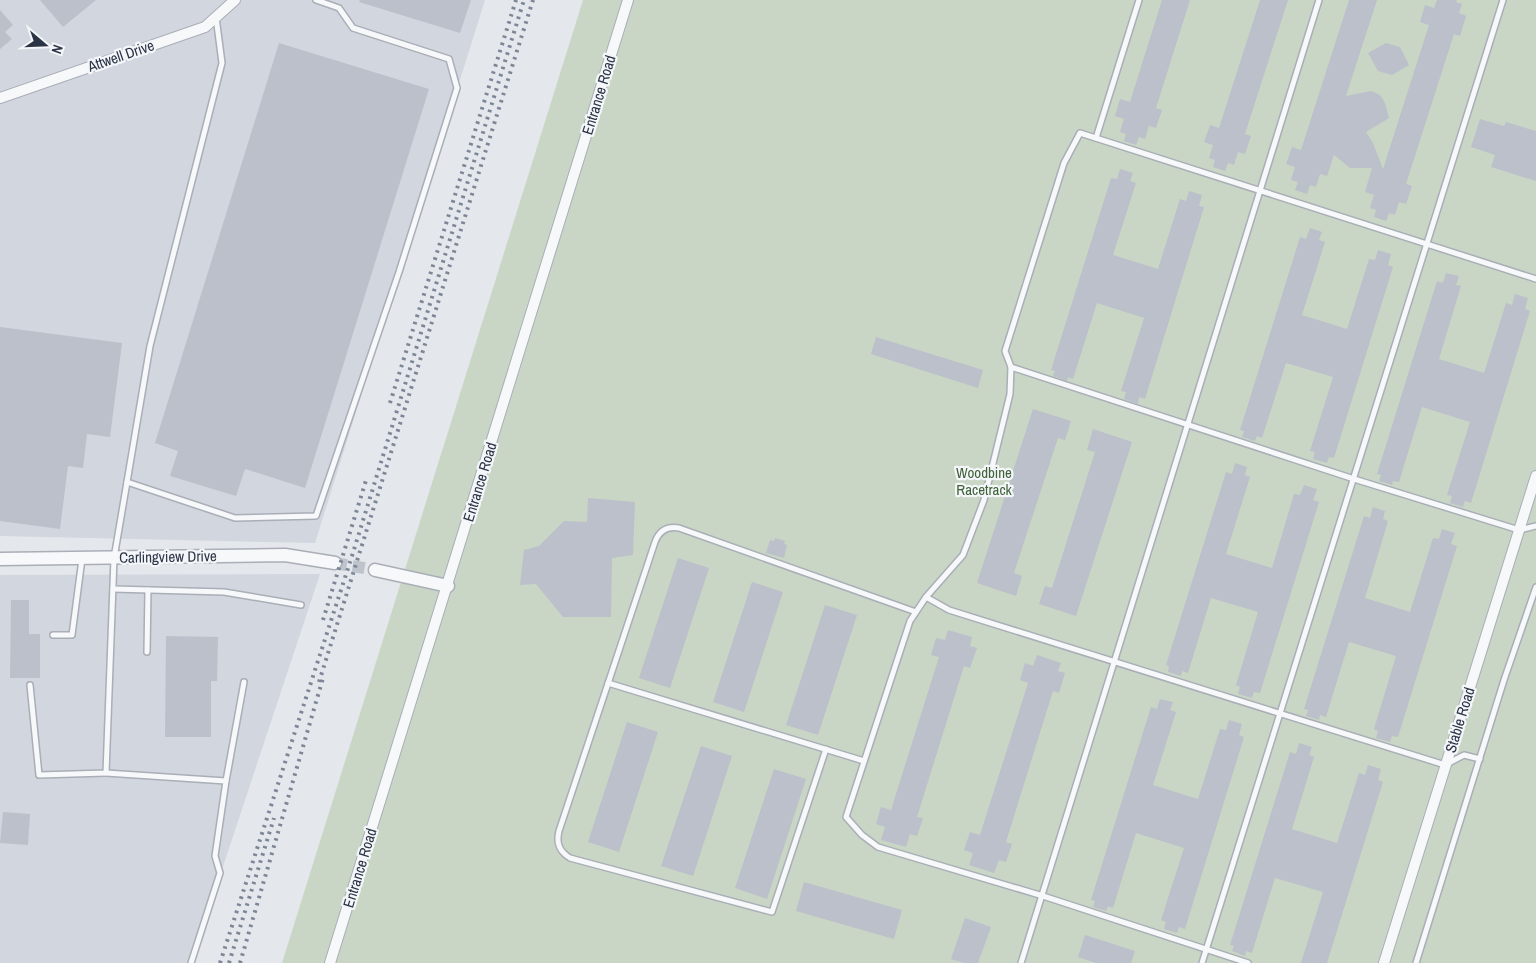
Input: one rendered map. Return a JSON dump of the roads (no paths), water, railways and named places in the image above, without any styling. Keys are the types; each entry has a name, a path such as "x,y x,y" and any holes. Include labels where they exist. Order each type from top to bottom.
{"street":[{"name":"Attwell Drive","path":"0,98 205,27 235,0"},
{"name":"Entrance Road","path":"330,963 628,0"},
{"name":"Stable Road","path":"1384,963 1536,476"},
{"name":"Carlingview Drive","path":"0,559 285,555 335,562"},
{"path":"375,570 448,586"}],"lane":[{"path":"127,482 235,518 316,516 399,272 457,88 449,59 353,28 339,8 316,0"},
{"path":"1096,138 1139,0"},
{"path":"1021,963 1116,662 1319,0"},
{"path":"1202,963 1503,0"},
{"path":"106,773 114,558 150,346 222,63 216,17"},
{"path":"1248,963 1205,951 1043,896 878,847 862,835 846,817 910,621 926,597 963,555 984,500 1010,394 1011,367 1005,351 1064,163 1080,133 1259,192 1536,279"},
{"path":"1011,367 1354,479 1519,530 1536,526"},
{"path":"826,749 772,912 570,858 560,850 557,837 608,683 657,536 667,528 679,528 916,612"},
{"path":"53,635 72,635 82,558"},
{"path":"1416,963 1536,587"},
{"path":"113,589 224,592 301,605"},
{"path":"147,652 148,590"},
{"path":"926,597 949,610 1445,765 1464,755 1480,759"},
{"path":"191,963 220,873 215,856 244,682"},
{"path":"608,683 864,761"},
{"path":"30,685 39,775 106,773 226,781"}],"tunnel":[{"path":"335,563 375,570"}],"railway":[{"path":"390,403 516,0"},
{"path":"220,963 352,556 524,0"},
{"path":"319,682 533,0"},
{"path":"323,620 367,477"},
{"path":"240,963 323,678"},
{"path":"229,963 274,818"}],"park label":[{"name":"Woodbine Racetrack","path":"984,482"}]}
